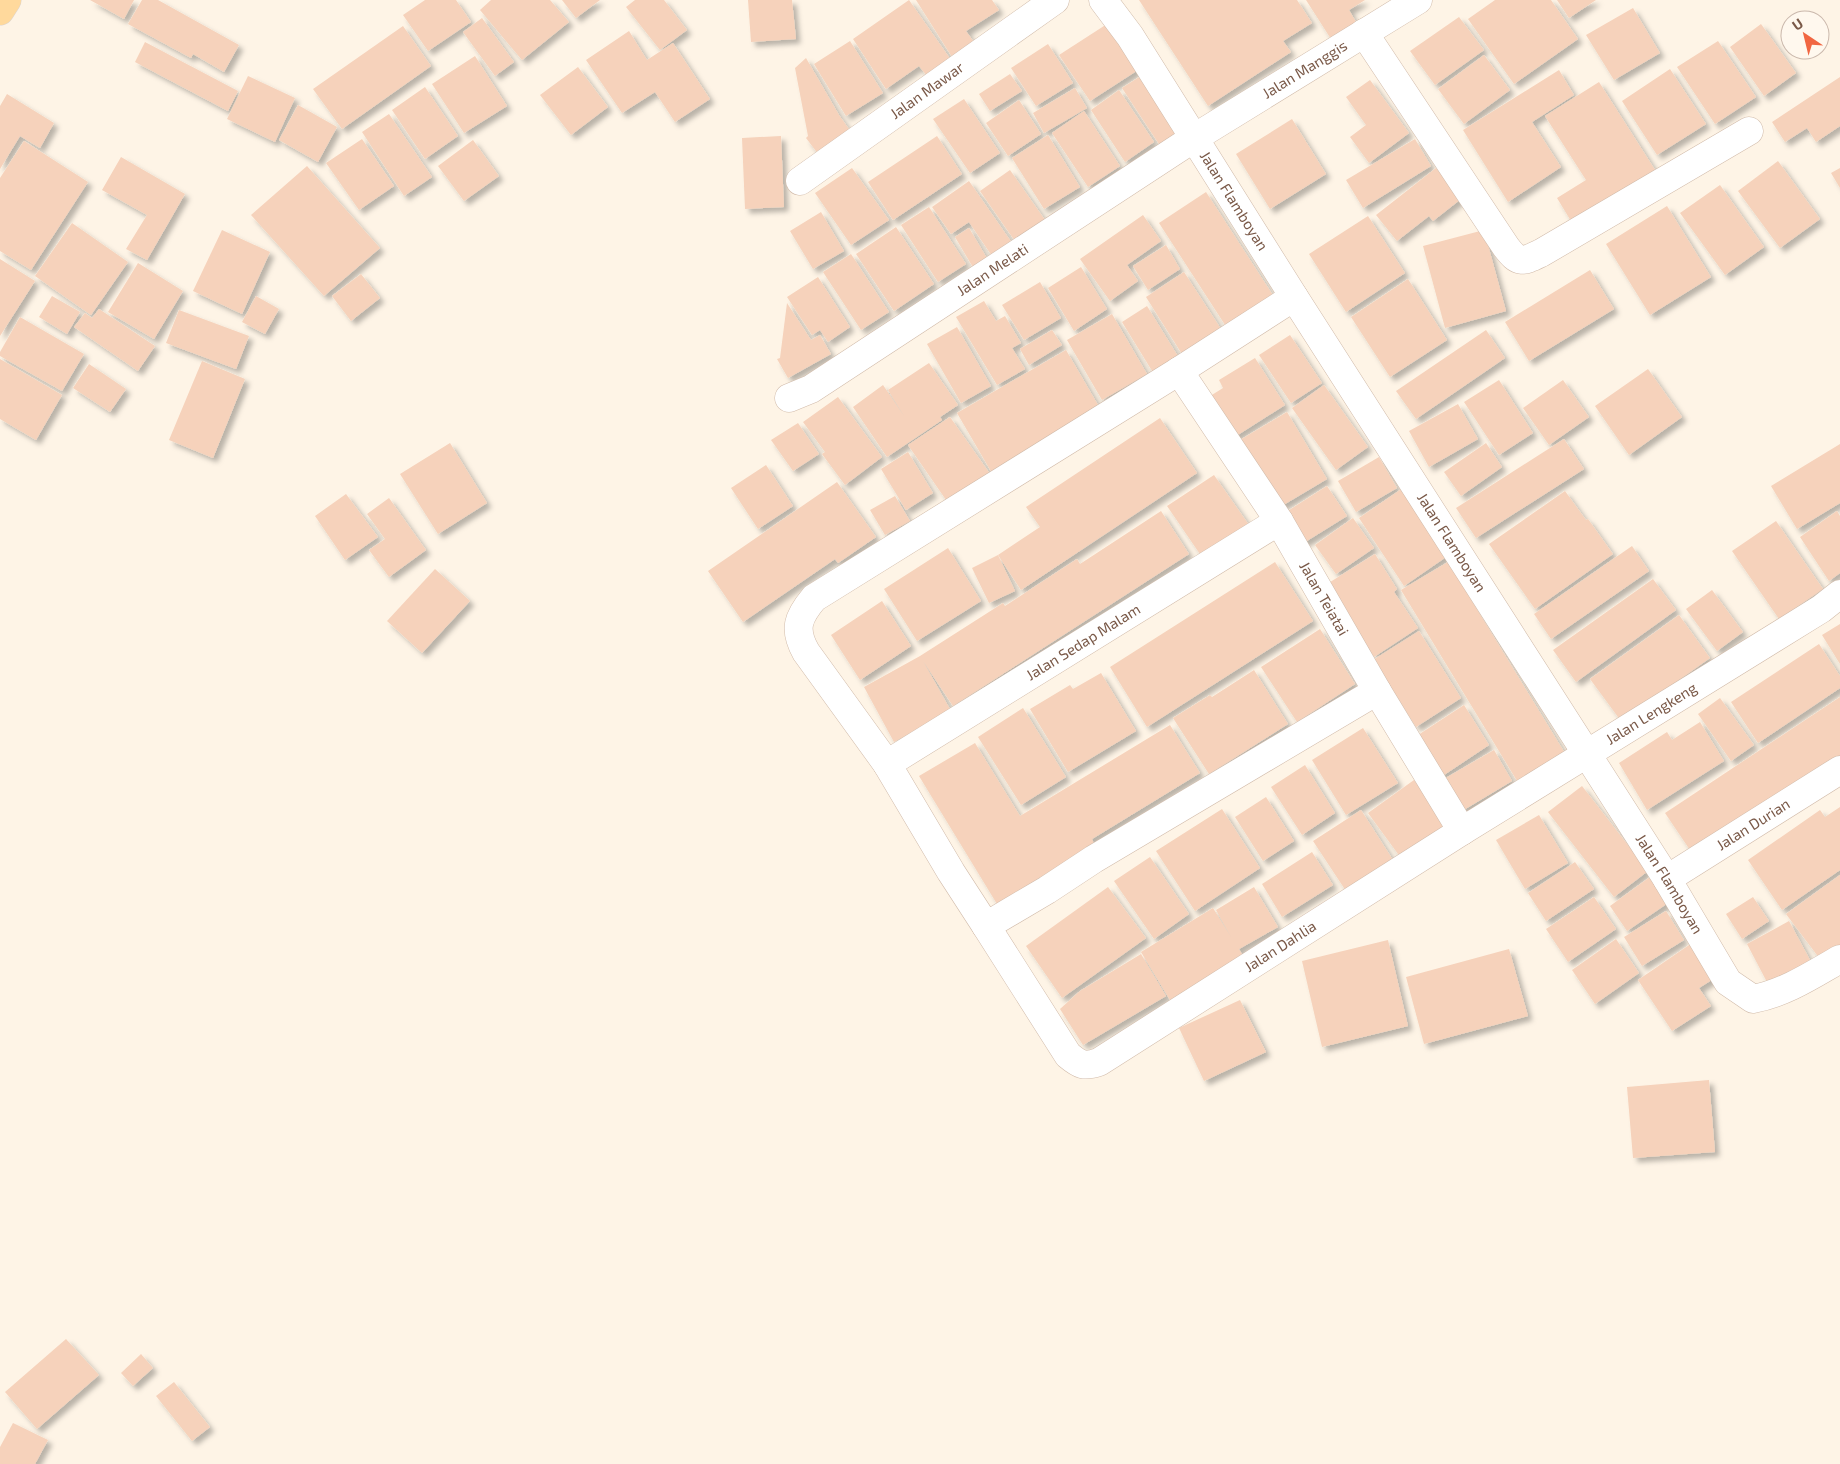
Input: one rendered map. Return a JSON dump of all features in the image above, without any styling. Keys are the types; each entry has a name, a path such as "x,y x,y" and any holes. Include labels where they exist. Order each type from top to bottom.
{"main road":[{"path":"0,11 8,0"}],"street":[{"name":"Jalan Mawar","path":"800,181 1055,0"},
{"name":"Jalan Flamboyan","path":"1103,0 1130,36 1294,297 1667,879 1728,982 1753,999 1778,993 1840,959"},
{"name":"Jalan Manggis","path":"1194,138 1418,0"},
{"path":"1364,33 1506,247 1515,258 1520,260 1525,260 1541,253 1749,131"},
{"name":"Jalan Melati","path":"789,398 811,389 834,372 1194,138"},
{"path":"1294,297 1179,371 814,598 800,617 798,639 887,764 951,872 986,926 1047,890 1094,859 1377,691"},
{"name":"Jalan Teiatai","path":"1179,371 1279,521 1377,691 1462,831"},
{"name":"Jalan Sedap Malam","path":"887,764 1279,521"},
{"name":"Jalan Lengkeng","path":"1462,831 1821,609 1840,594"},
{"name":"Jalan Durian","path":"1667,879 1840,770"},
{"name":"Jalan Dahlia","path":"986,926 1068,1055 1078,1064 1089,1065 1099,1062 1462,831"}],"building":[{"path":"90,0 134,0 124,19"},
{"path":"142,0 158,0 239,45 224,72 193,54 191,58 128,24"},
{"path":"425,0 456,0 471,22 428,51 403,15"},
{"path":"491,0 550,0 569,22 522,60 480,10"},
{"path":"562,0 600,0 576,18"},
{"path":"635,0 664,0 687,30 660,50 626,7"},
{"path":"748,0 792,0 796,39 751,42"},
{"path":"909,0 951,60 927,76 919,66 886,89 853,39"},
{"path":"916,0 992,0 999,10 966,31 976,45 954,60"},
{"path":"1139,0 1297,0 1312,23 1283,41 1291,52 1208,106"},
{"path":"1306,0 1365,0 1349,10 1356,22 1331,39"},
{"path":"1495,0 1551,0 1578,39 1514,84 1468,19"},
{"path":"1557,0 1596,0 1569,18"},
{"path":"1633,8 1660,53 1614,80 1586,35"},
{"path":"1459,17 1484,50 1435,85 1410,51"},
{"path":"482,18 514,62 495,76 463,32"},
{"path":"1107,24 1138,70 1090,101 1059,55"},
{"path":"1761,24 1780,51 1780,60 1787,60 1796,73 1764,96 1730,47"},
{"path":"403,26 431,66 342,129 313,89"},
{"path":"629,31 647,60 673,43 710,99 675,122 655,92 622,113 586,60"},
{"path":"850,41 883,93 846,116 814,64"},
{"path":"1718,41 1756,97 1715,124 1677,67"},
{"path":"145,42 238,91 228,111 135,62"},
{"path":"1048,44 1073,83 1036,106 1011,68"},
{"path":"1484,55 1510,90 1464,124 1438,89"},
{"path":"475,56 507,106 464,133 432,84"},
{"path":"806,58 851,132 819,155 806,138 808,136 795,68"},
{"path":"578,67 608,107 571,135 540,95"},
{"path":"1670,69 1706,124 1657,155 1622,101"},
{"path":"1559,70 1574,95 1532,122 1561,167 1508,202 1463,130"},
{"path":"1010,74 1022,91 990,111 979,94"},
{"path":"1144,74 1182,133 1161,147 1122,88"},
{"path":"248,76 295,98 275,142 227,119"},
{"path":"1840,77 1840,126 1816,142 1807,128 1785,142 1772,122"},
{"path":"1370,80 1409,133 1369,163 1350,137 1366,125 1346,97"},
{"path":"1599,82 1657,173 1574,226 1557,198 1586,180 1545,116"},
{"path":"425,87 458,136 425,159 392,110"},
{"path":"1075,88 1087,108 1044,133 1033,113"},
{"path":"1119,90 1154,142 1125,162 1091,110"},
{"path":"7,94 54,123 40,148 20,136 0,169 0,106"},
{"path":"964,99 1000,153 970,173 933,119"},
{"path":"1019,100 1041,134 1008,156 986,123"},
{"path":"298,105 337,127 318,162 279,140"},
{"path":"1084,111 1120,166 1088,187 1052,133"},
{"path":"389,114 432,177 404,196 362,132"},
{"path":"1292,119 1326,174 1270,209 1236,154"},
{"path":"1048,135 1080,187 1044,209 1012,158"},
{"path":"781,136 784,207 745,209 742,138"},
{"path":"937,136 962,174 893,220 868,182"},
{"path":"362,139 394,186 359,210 326,163"},
{"path":"1415,139 1431,166 1363,208 1346,180"},
{"path":"473,140 499,176 464,201 438,166"},
{"path":"24,141 88,182 31,270 0,251 0,178"},
{"path":"121,157 185,194 147,260 126,249 147,215 102,190"},
{"path":"1778,161 1820,219 1780,248 1738,191"},
{"path":"307,166 380,248 324,296 251,215"},
{"path":"852,168 889,220 851,245 815,193"},
{"path":"1436,168 1461,199 1433,221 1429,216 1397,241 1376,215"},
{"path":"1840,168 1840,188 1831,173"},
{"path":"1010,170 1045,220 1015,241 980,191"},
{"path":"969,181 1012,243 992,256 969,222 951,234 932,207"},
{"path":"1720,185 1764,247 1725,275 1680,213"},
{"path":"1206,192 1276,300 1229,331 1159,223"},
{"path":"1667,206 1711,277 1650,315 1606,244"},
{"path":"929,207 966,264 938,282 901,225"},
{"path":"821,212 844,251 813,269 790,231"},
{"path":"1143,215 1161,241 1127,265 1138,281 1110,301 1080,259"},
{"path":"1368,216 1405,273 1346,312 1309,254"},
{"path":"72,223 128,262 91,315 35,276"},
{"path":"896,227 934,284 894,311 856,254"},
{"path":"969,228 988,260 974,269 955,237"},
{"path":"222,230 270,252 242,314 193,291"},
{"path":"1484,230 1506,311 1445,328 1423,246"},
{"path":"1166,245 1180,269 1148,290 1133,266"},
{"path":"851,254 889,312 861,330 823,272"},
{"path":"0,259 35,281 0,336"},
{"path":"138,263 183,291 154,339 108,312"},
{"path":"1081,267 1107,309 1074,331 1048,288"},
{"path":"1590,270 1614,309 1529,361 1505,322"},
{"path":"1184,272 1221,329 1182,354 1146,297"},
{"path":"361,274 380,298 351,321 332,296"},
{"path":"818,277 850,327 828,342 820,330 812,335 787,297"},
{"path":"1408,279 1447,340 1390,377 1351,317"},
{"path":"1040,282 1061,318 1024,340 1002,305"},
{"path":"52,296 80,312 67,334 39,317"},
{"path":"256,296 279,309 265,334 242,322"},
{"path":"984,301 996,321 1005,316 1021,343 1012,348 1025,369 997,385 956,317"},
{"path":"787,303 811,340 820,335 831,354 788,378 777,359 780,358"},
{"path":"1147,306 1179,358 1154,374 1122,322"},
{"path":"99,309 155,346 138,371 74,327 85,313 92,318"},
{"path":"179,310 249,336 236,369 166,343"},
{"path":"1112,314 1147,374 1102,400 1067,340"},
{"path":"20,317 84,354 62,391 0,356 0,352"},
{"path":"957,327 991,386 961,403 927,344"},
{"path":"1052,330 1062,345 1029,365 1020,349"},
{"path":"1486,330 1505,358 1416,419 1396,391"},
{"path":"1290,335 1322,383 1291,403 1259,355"},
{"path":"1066,350 1098,405 1077,418 1079,420 992,473 957,413"},
{"path":"1255,358 1285,405 1233,438 1207,398 1223,388 1219,380"},
{"path":"0,359 62,395 36,440 0,419"},
{"path":"202,361 245,379 213,458 169,440"},
{"path":"929,363 958,405 940,417 942,420 887,457 853,407 883,385 904,416 888,390"},
{"path":"89,364 126,389 110,412 73,388"},
{"path":"1648,369 1682,417 1629,455 1595,406"},
{"path":"1499,380 1533,433 1499,455 1464,402"},
{"path":"1563,380 1589,417 1549,445 1523,408"},
{"path":"1324,385 1368,447 1336,470 1292,408"},
{"path":"838,397 882,457 845,485 822,454 825,452 803,422"},
{"path":"1458,404 1478,439 1429,467 1409,431"},
{"path":"1287,412 1327,479 1280,507 1240,440"},
{"path":"950,417 995,481 953,510 908,445"},
{"path":"1160,418 1197,473 1021,590 998,555 1040,527 1026,507"},
{"path":"798,423 819,454 793,471 771,440"},
{"path":"1564,439 1584,469 1476,538 1456,508"},
{"path":"450,443 487,503 438,534 400,474"},
{"path":"1486,443 1502,467 1461,496 1444,472"},
{"path":"1840,444 1840,503 1797,529 1771,486"},
{"path":"908,452 933,493 906,510 881,469"},
{"path":"1379,457 1397,488 1356,512 1338,481"},
{"path":"766,465 793,506 758,529 731,488"},
{"path":"1214,475 1249,525 1202,557 1167,506"},
{"path":"837,482 876,537 838,563 835,559 743,622 708,571"},
{"path":"1327,486 1347,516 1302,544 1283,514"},
{"path":"1403,488 1449,555 1404,586 1359,518"},
{"path":"1565,491 1613,554 1535,609 1489,544"},
{"path":"346,494 378,537 345,560 315,516"},
{"path":"895,496 910,521 885,535 870,510"},
{"path":"389,498 426,550 389,577 369,550 385,539 367,514"},
{"path":"1161,511 1189,554 953,706 923,661 951,711 894,742 864,687 920,656 1003,603 1005,606 1077,559 1080,564"},
{"path":"1837,511 1840,516 1840,573 1829,581 1800,537"},
{"path":"1353,518 1374,548 1336,574 1315,545"},
{"path":"1776,521 1823,589 1779,619 1732,551"},
{"path":"1632,546 1649,571 1551,639 1534,614"},
{"path":"948,548 981,601 917,641 884,589"},
{"path":"1375,554 1397,589 1394,592 1418,628 1374,657 1327,584"},
{"path":"998,555 1015,591 989,603 972,568"},
{"path":"1275,562 1313,621 1147,727 1110,667"},
{"path":"1448,562 1566,755 1519,784 1401,590"},
{"path":"435,569 470,601 422,653 387,621"},
{"path":"1653,579 1676,610 1576,682 1553,650"},
{"path":"1712,590 1743,632 1717,651 1686,609"},
{"path":"882,601 911,646 860,680 831,635"},
{"path":"1679,615 1710,658 1621,721 1590,679"},
{"path":"1840,624 1840,664 1822,635"},
{"path":"1320,629 1355,684 1297,722 1261,667"},
{"path":"1419,631 1461,698 1416,727 1373,660"},
{"path":"1819,644 1840,676 1840,688 1758,743 1731,702"},
{"path":"1254,670 1288,724 1209,774 1173,718 1210,695 1212,697"},
{"path":"1101,673 1136,731 1068,772 1030,709 1070,685 1073,689"},
{"path":"1840,697 1840,755 1692,853 1665,813"},
{"path":"1720,698 1754,745 1731,761 1698,714"},
{"path":"1464,705 1489,745 1438,779 1412,739"},
{"path":"1023,708 1066,777 1021,805 978,737"},
{"path":"1700,722 1724,761 1647,810 1619,763 1667,732 1672,740"},
{"path":"1170,725 1200,773 1092,839 1094,844 997,904 919,776 975,743 1020,816"},
{"path":"1363,728 1398,783 1346,815 1312,760"},
{"path":"1494,750 1512,781 1462,811 1444,779"},
{"path":"1305,765 1335,813 1302,835 1271,787"},
{"path":"1414,780 1447,824 1401,858 1368,813"},
{"path":"1582,786 1648,871 1614,897 1548,812"},
{"path":"1266,797 1294,841 1263,861 1235,817"},
{"path":"1840,807 1840,870 1782,910 1748,860 1820,810 1825,817"},
{"path":"1222,809 1260,868 1195,911 1156,851"},
{"path":"1361,810 1393,860 1346,891 1313,841"},
{"path":"1539,815 1568,863 1525,889 1496,840"},
{"path":"1312,852 1333,885 1282,917 1262,884"},
{"path":"1150,857 1189,914 1154,939 1114,881"},
{"path":"1575,862 1594,889 1546,921 1528,893"},
{"path":"1840,875 1840,945 1820,959 1786,914"},
{"path":"1650,877 1668,903 1627,931 1610,906"},
{"path":"1108,887 1146,938 1062,998 1026,946"},
{"path":"1254,887 1278,927 1239,949 1243,956 1170,1000 1141,952 1213,908 1231,937 1216,910"},
{"path":"1594,897 1616,929 1568,962 1546,929"},
{"path":"1753,897 1769,921 1742,939 1726,914"},
{"path":"1666,911 1684,940 1642,966 1624,937"},
{"path":"1789,921 1810,960 1768,984 1747,944"},
{"path":"1616,939 1639,973 1595,1004 1572,970"},
{"path":"1388,940 1408,1026 1322,1047 1302,961"},
{"path":"1695,941 1718,976 1699,988 1711,1006 1672,1031 1638,980"},
{"path":"1509,949 1528,1016 1424,1044 1406,977"},
{"path":"1141,954 1166,996 1083,1045 1060,1009 1080,991"},
{"path":"1240,1000 1266,1052 1204,1081 1179,1028"},
{"path":"1709,1080 1715,1152 1633,1158 1627,1087"},
{"path":"66,1339 99,1375 37,1429 5,1392"},
{"path":"141,1354 153,1368 133,1386 121,1373"},
{"path":"174,1382 210,1427 192,1441 156,1396"},
{"path":"13,1423 48,1440 35,1464 0,1464 0,1447"}]}
